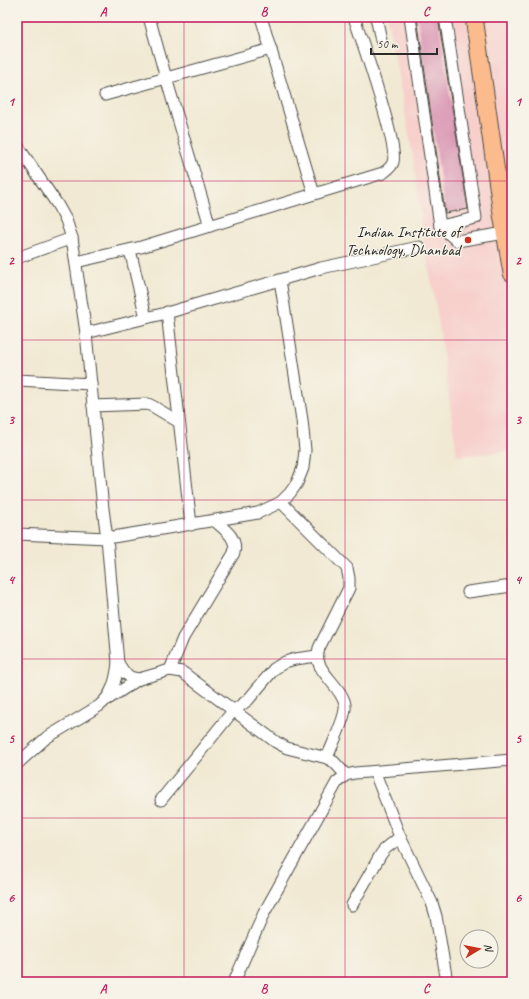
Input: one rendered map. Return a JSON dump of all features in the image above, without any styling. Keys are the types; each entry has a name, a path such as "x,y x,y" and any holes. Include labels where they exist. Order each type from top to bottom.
{"highway":[{"path":"474,17 512,274"},
{"path":"485,17 512,209"}],"street":[{"path":"149,17 210,226"},
{"path":"262,17 314,194"},
{"path":"76,262 130,250 383,173 390,168 394,161 394,150 354,17"},
{"path":"376,17 381,40"},
{"path":"410,17 440,226 457,241 505,233"},
{"path":"440,226 476,218 445,17"},
{"path":"105,95 271,49"},
{"path":"17,145 57,204 66,220 72,238 76,262 86,333 118,662 117,675 106,701"},
{"path":"17,258 72,238"},
{"path":"86,333 168,312 321,268 419,247"},
{"path":"130,250 146,318"},
{"path":"17,534 107,538 258,513 281,502 297,483 303,468 305,450 302,420 280,280"},
{"path":"168,312 191,525"},
{"path":"17,380 91,384"},
{"path":"93,406 148,404 179,422"},
{"path":"281,502 347,568 349,578 349,588 319,648 318,656 319,664 343,696 345,704 344,714 327,758"},
{"path":"170,670 183,638 234,553 235,548 233,539 215,521"},
{"path":"468,592 512,586"},
{"path":"161,800 233,711 248,700 274,669 285,662 295,659 318,656"},
{"path":"118,662 124,672 130,677 139,679"},
{"path":"17,764 52,734 100,706 139,679 170,670 186,674 233,711 287,748 327,758 334,762 346,775"},
{"path":"234,982 264,913 337,782 346,775 355,773 512,760"},
{"path":"375,772 400,838 432,903 436,916 448,982"},
{"path":"352,905 385,848 400,838"}],"shaded area":[{"name":"Indian Institute of Technology, Dhanbad","path":"387,17 512,17 512,276 506,277 512,307 512,451 457,456 439,325 423,235 413,156"}],"building":[{"path":"417,17 438,17 468,209 445,213"}],"place":[{"name":"Indian Institute of Technology, Dhanbad","path":"468,240"}]}
